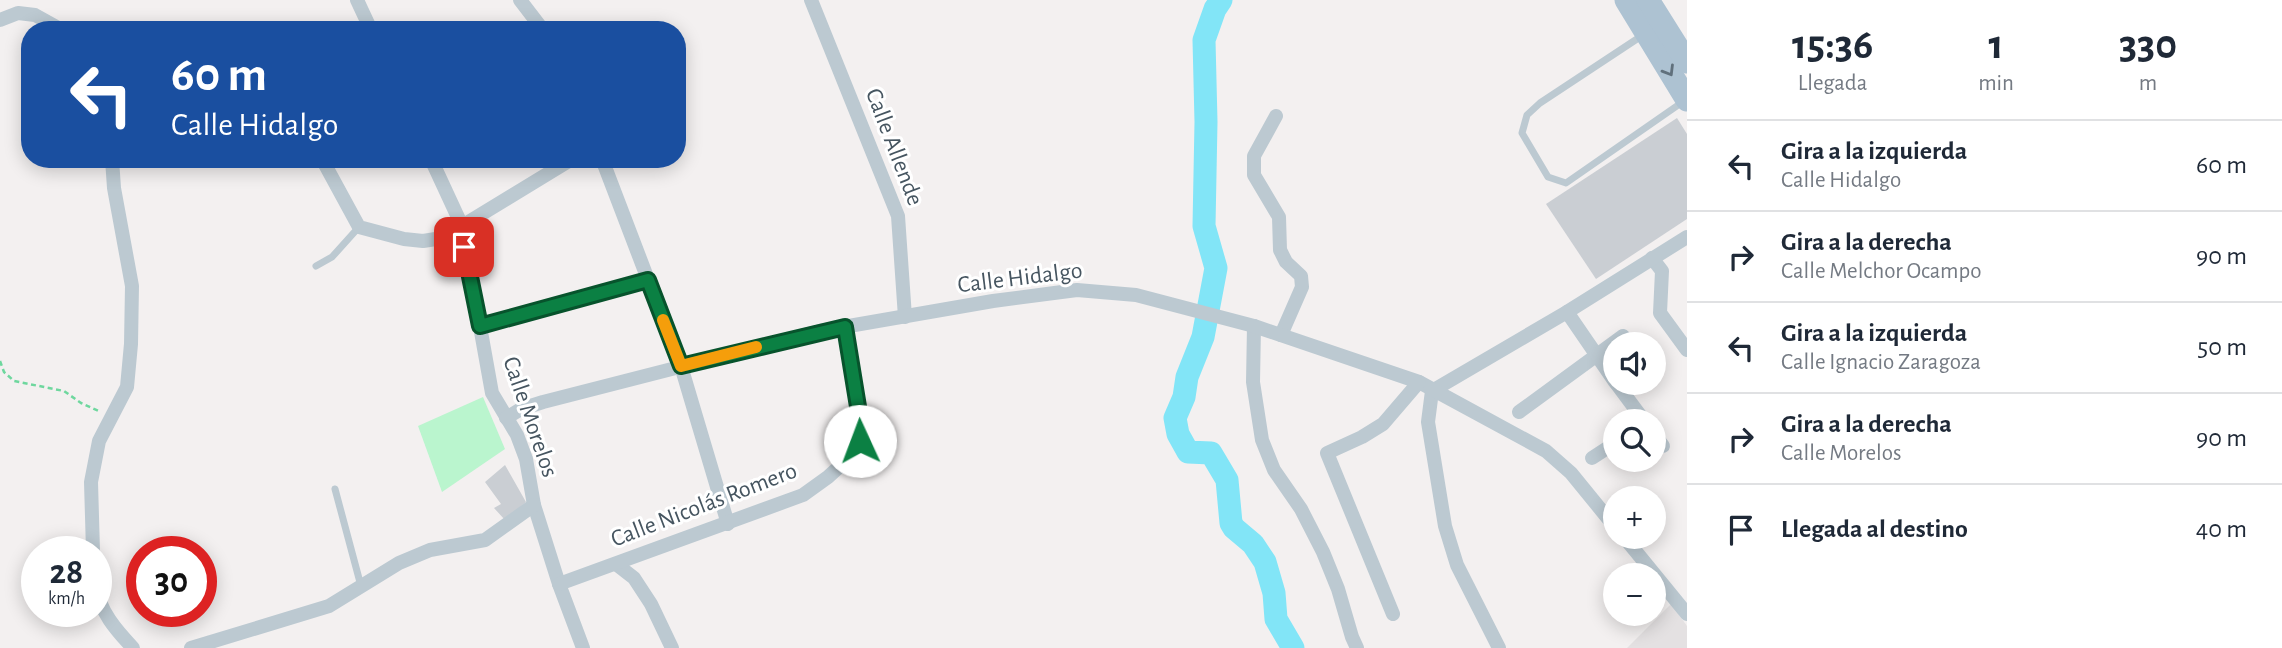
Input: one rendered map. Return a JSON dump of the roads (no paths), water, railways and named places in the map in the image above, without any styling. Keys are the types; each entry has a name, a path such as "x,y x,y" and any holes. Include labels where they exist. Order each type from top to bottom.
{"main road":[{"path":"1626,0 1687,99"},
{"path":"1648,0 1687,62"}],"street":[{"path":"357,0 367,21"},
{"path":"520,0 536,21"},
{"name":"Calle Allende","path":"811,0 898,216 905,317"},
{"path":"0,20 18,13 35,15 46,21"},
{"path":"1276,116 1254,156 1254,175 1279,218 1280,250 1286,262 1301,276 1302,287 1281,335"},
{"path":"93,536 91,482 99,441 127,387 131,344 132,286 113,168"},
{"path":"328,168 359,227 404,239 423,241 442,238 464,247"},
{"name":"Calle Morelos","path":"435,168 462,226 492,393 517,435 526,459 534,505 583,648"},
{"path":"462,226 557,168"},
{"path":"605,168 681,366 728,524"},
{"path":"1499,648 1457,565 1445,526 1428,422 1432,390 1686,240"},
{"path":"1652,258 1662,271 1660,313 1687,350"},
{"path":"480,326 648,280"},
{"name":"Calle Hidalgo","path":"506,418 521,409 681,366 845,327 1077,290 1136,295 1252,326 1419,382 1546,451 1571,473 1603,512"},
{"path":"1567,312 1603,366"},
{"path":"1252,326 1252,382 1262,440 1274,471 1301,509 1323,552 1357,648"},
{"name":"Calle Nicolás Romero","path":"559,584 803,495 828,477 851,456 860,441 861,425 845,327"},
{"path":"1519,412 1603,352"},
{"path":"1393,614 1326,453 1383,424 1419,382"},
{"path":"1592,458 1603,451"},
{"path":"191,648 330,606 399,563 430,550 485,540 534,505"},
{"path":"1634,549 1687,614"},
{"path":"616,564 634,578 651,604 673,648"},
{"path":"112,622 133,648"}],"lane":[{"path":"1647,33 1540,103 1527,115 1522,133 1548,177 1566,183 1687,99"},
{"path":"316,266 332,257 359,227"},
{"path":"335,489 361,586"}],"waterway":[{"path":"1221,0 1204,40 1204,226 1216,268 1203,337 1175,418 1178,434 1188,452 1211,453 1227,480 1231,523 1253,544 1265,562 1274,593 1276,619 1293,648"}]}
